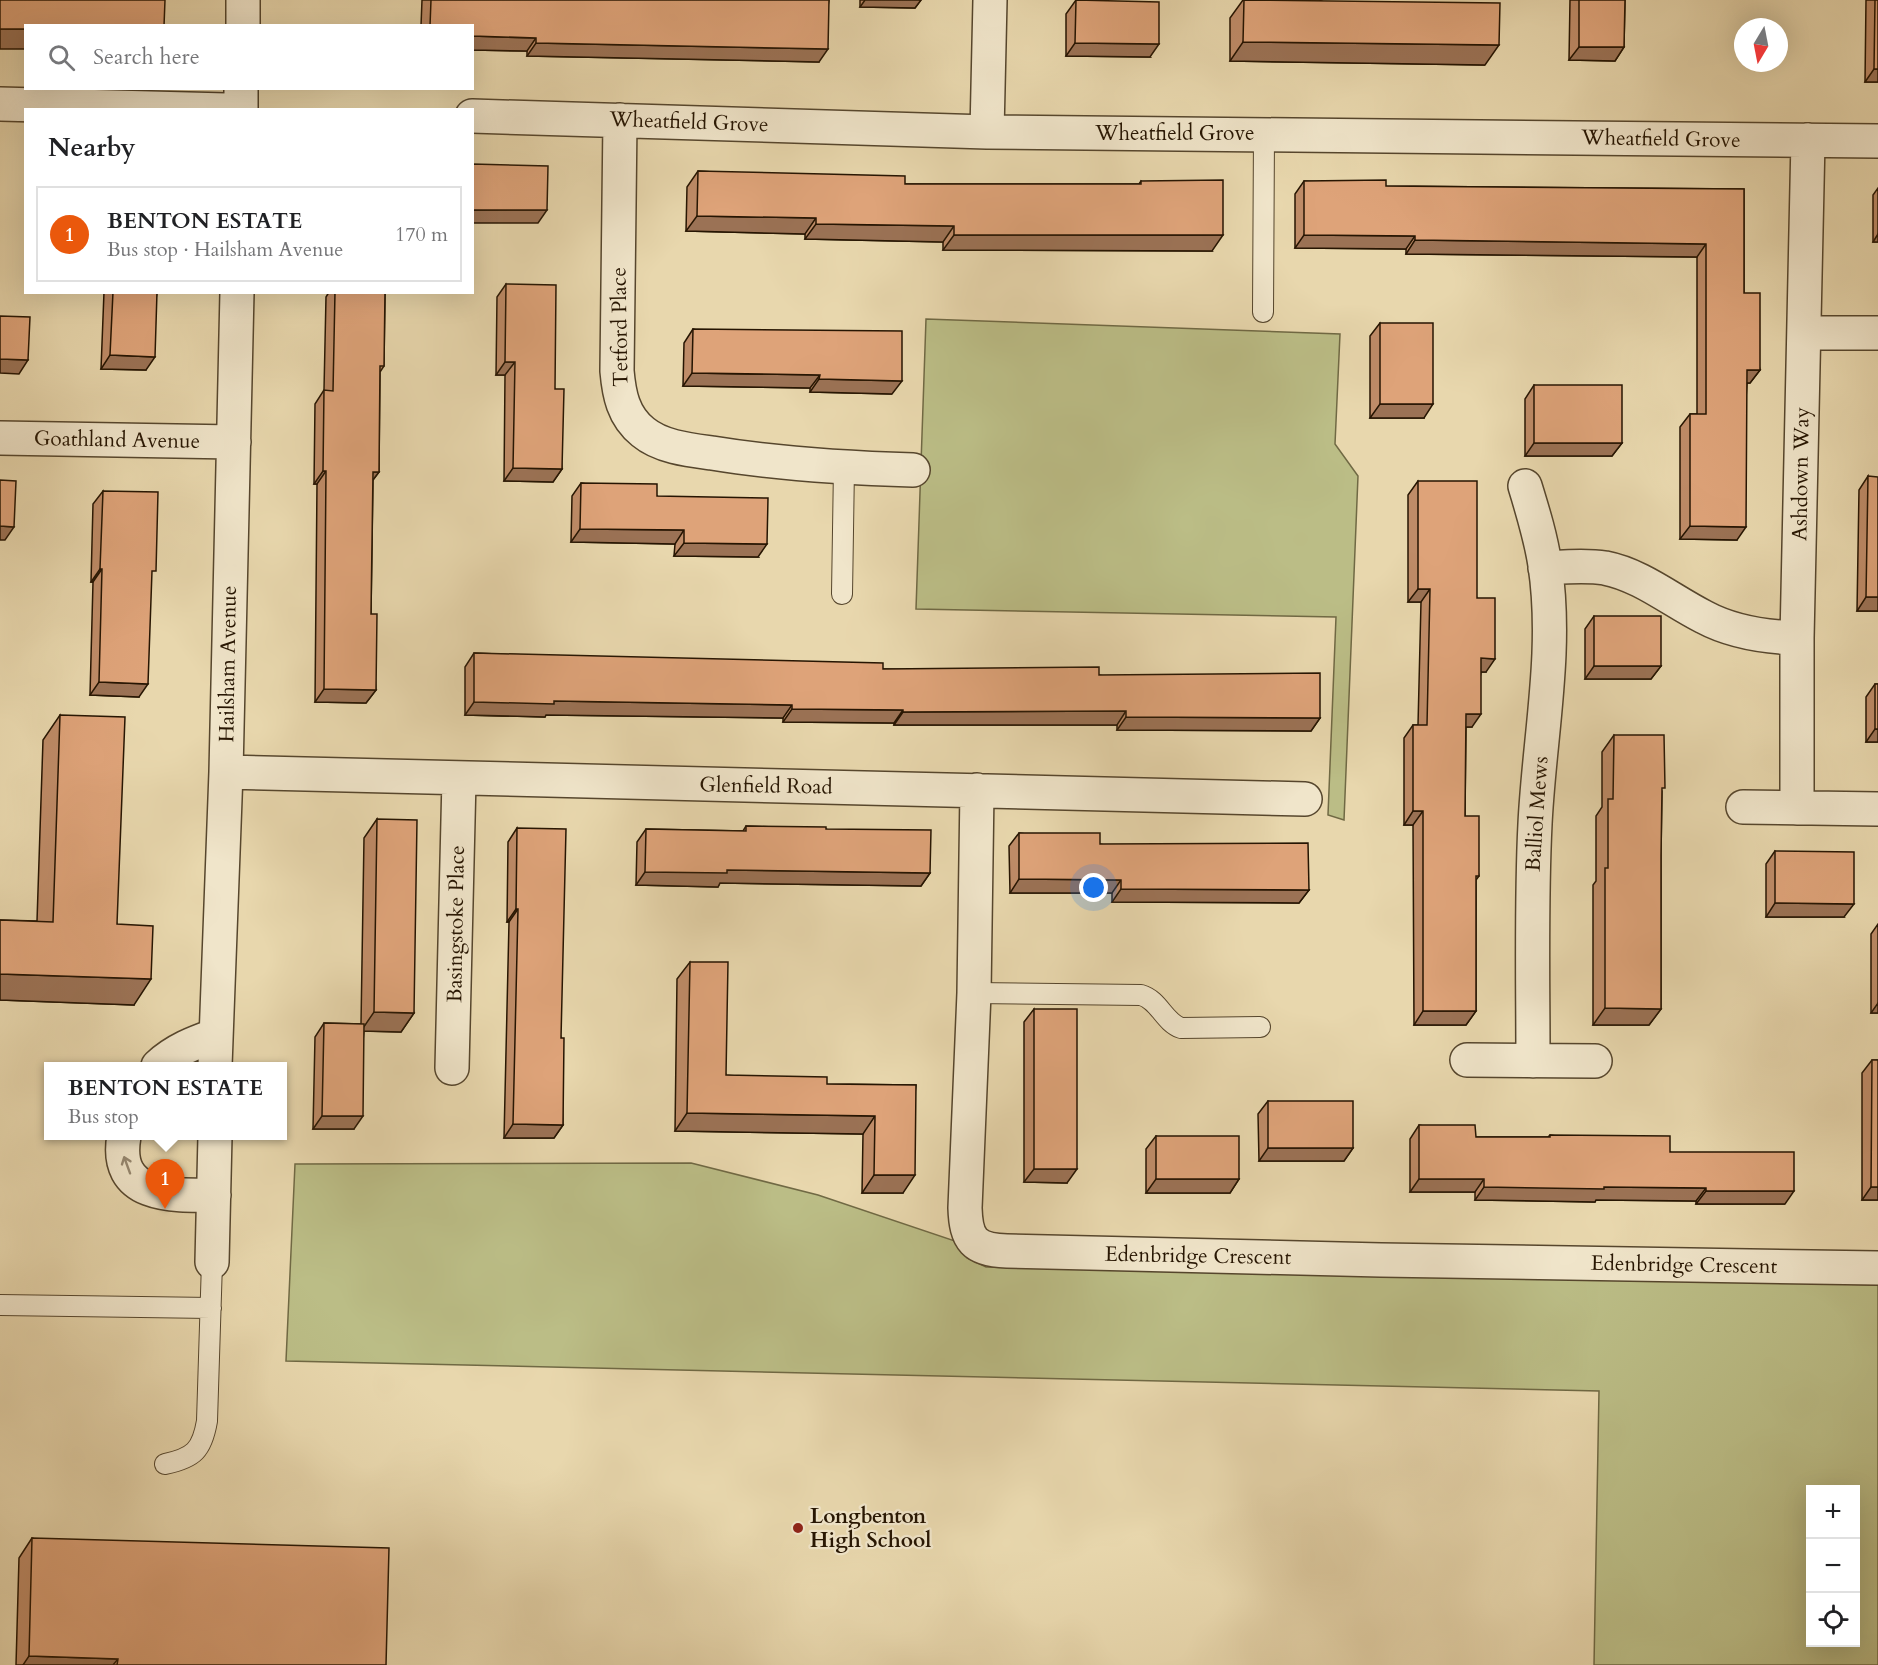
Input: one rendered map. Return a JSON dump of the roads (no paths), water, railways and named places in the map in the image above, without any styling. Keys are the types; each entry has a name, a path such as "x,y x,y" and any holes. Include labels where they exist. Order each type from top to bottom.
{"street":[{"path":"243,0 243,24"},
{"path":"987,132 990,0"},
{"path":"241,90 241,108"},
{"path":"0,104 151,108"},
{"name":"Wheatfield Grove","path":"474,116 987,132 1878,141"},
{"name":"Tetford Place","path":"620,120 617,370 623,406 641,431 653,439 690,450 768,462 844,468 913,470"},
{"name":"Ashdown Way","path":"1797,808 1797,638 1808,140"},
{"name":"Hailsham Avenue","path":"215,1062 226,772 237,294"},
{"path":"1804,333 1878,333"},
{"name":"Goathland Avenue","path":"0,438 234,442"},
{"name":"Balliol Mews","path":"1525,486 1534,515 1545,568 1548,642 1535,822 1532,902 1533,1060"},
{"path":"1545,568 1587,566 1606,568 1648,585 1706,619 1752,634 1797,638"},
{"name":"Glenfield Road","path":"226,772 1305,799"},
{"name":"Basingstoke Place","path":"452,1068 459,779"},
{"name":"Edenbridge Crescent","path":"977,790 974,993 965,1222 973,1241 981,1247 1007,1251 1381,1260 1878,1268"},
{"path":"1743,807 1878,809"},
{"path":"162,1062 185,1047 216,1035"},
{"path":"1467,1059 1595,1061"},
{"path":"124,1140 123,1159 129,1173 143,1186 164,1194 214,1195"},
{"path":"212,1262 214,1140"}],"lane":[{"path":"1263,134 1263,312"},
{"path":"842,594 844,468"},
{"path":"974,993 1141,995 1151,999 1172,1024 1181,1028 1260,1027"},
{"path":"165,1464 182,1461 193,1455 201,1446 205,1435 212,1308 212,1262"},
{"path":"0,1305 212,1308"}],"place":[{"name":"BENTON ESTATE","path":"165,1209"},
{"name":"Longbenton High School","path":"798,1528"}]}
